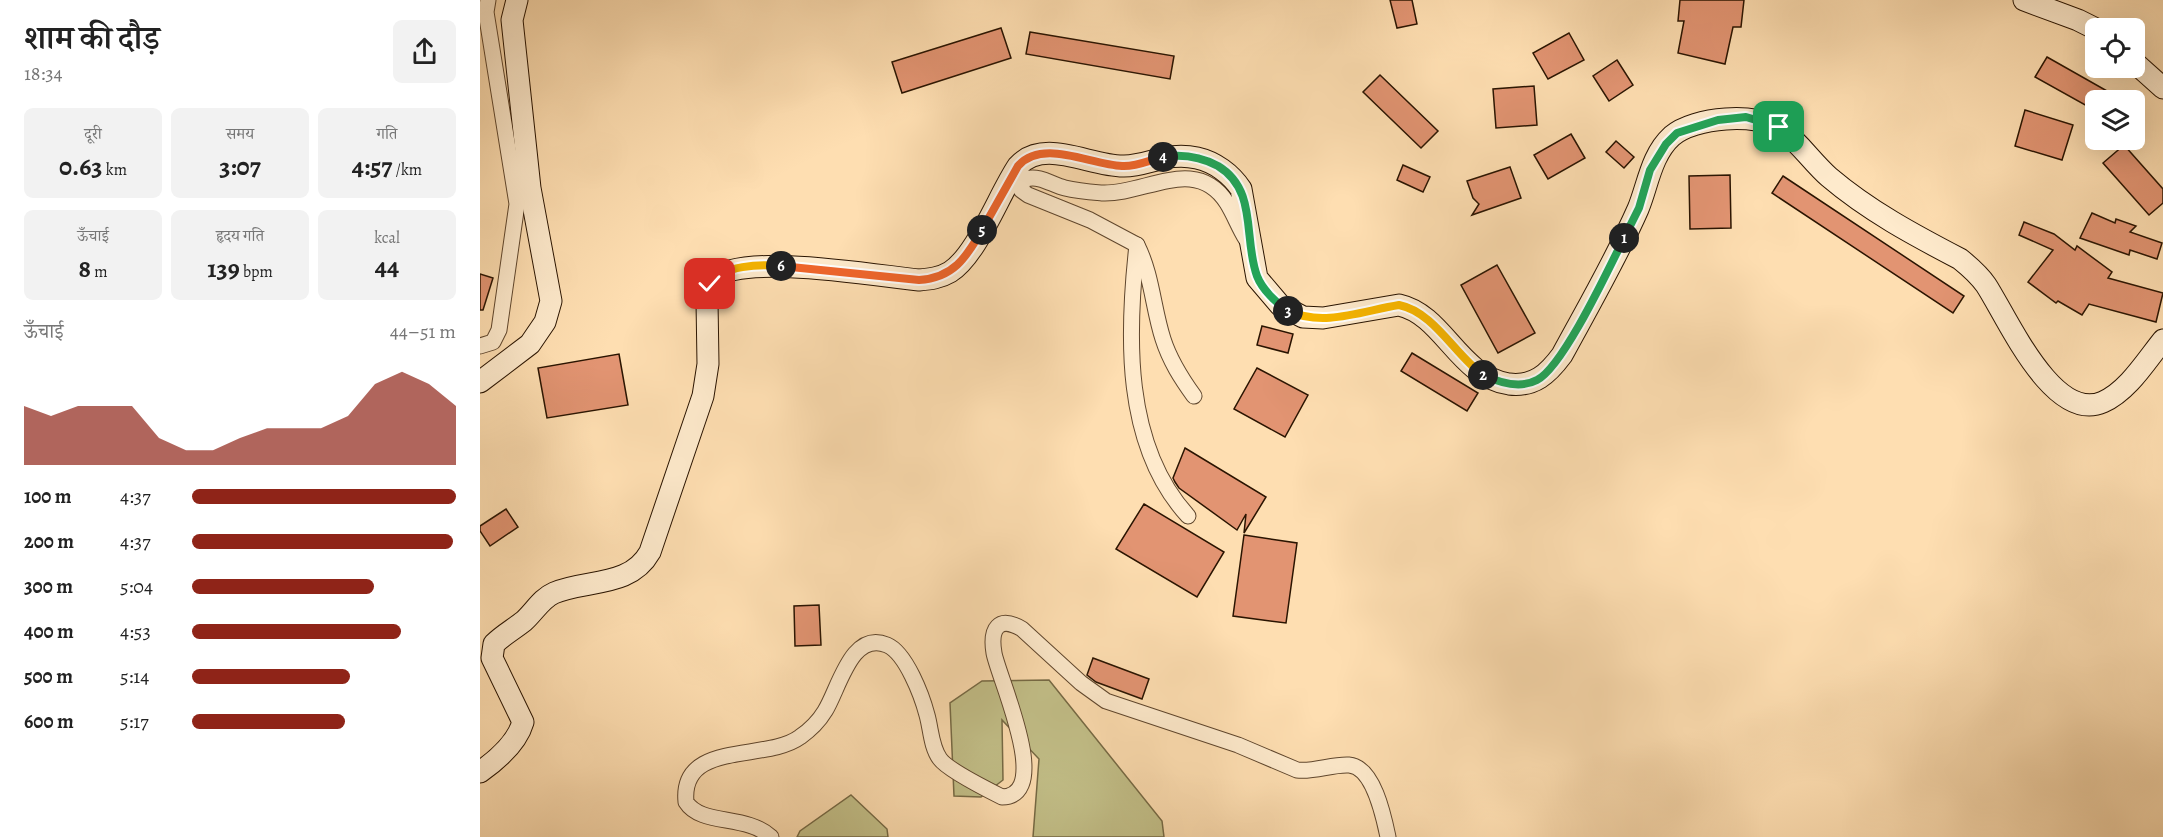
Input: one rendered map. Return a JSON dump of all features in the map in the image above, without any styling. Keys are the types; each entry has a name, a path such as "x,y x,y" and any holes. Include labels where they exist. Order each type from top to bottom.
{"main road":[{"path":"480,382 530,344 545,322 550,301 530,188 512,20 517,0"},
{"path":"2024,0 2085,23"},
{"path":"2145,72 2163,88"},
{"path":"480,772 510,744 519,733 523,722 492,658 494,644 523,622 549,596 564,590 613,581 639,566 650,552 703,396 708,364 708,292 710,284 717,276 749,267 774,265 919,280 934,279 956,268 981,233 1009,180 1025,159 1044,154 1113,166 1126,166 1168,157 1197,158 1211,163 1235,180 1241,189 1257,278 1280,305 1303,317 1323,318 1399,305 1408,307 1430,323 1470,366 1485,376 1519,385 1535,382 1545,376 1562,355 1639,208 1650,170 1671,137 1685,129 1718,120 1746,117 1779,127 1829,177 1872,211 1960,259 1972,269 1985,282 2041,375 2060,394 2077,403 2090,405 2102,403 2127,384 2163,340"}],"street":[{"path":"480,346 493,342 499,330 517,204 486,12 488,0"},
{"path":"1194,396 1176,371 1163,338 1149,274 1137,245 1098,224 1028,195 1021,190 1020,186 1026,179 1032,177 1066,188 1106,193 1122,192 1170,179 1198,180 1207,184 1226,202 1252,250"},
{"path":"1137,245 1130,339 1135,390 1146,441 1164,485 1188,516"},
{"path":"771,837 753,825 697,813 686,802 687,782 694,771 716,758 769,749 790,743 800,737 818,722 851,657 863,646 873,643 885,644 895,649 904,663 923,700 934,748 941,761 1002,797 1019,790 1023,779 1019,729 994,653 993,632 996,627 1003,624 1014,624 1091,691 1119,706 1238,745 1297,770 1306,771 1346,765 1357,768 1368,779 1376,793 1388,837"}],"shaded area":[{"path":"1049,680 1162,821 1164,837 1033,837 1039,759 1002,720 1003,780 981,797 954,796 950,703 982,681"},
{"path":"851,795 887,829 888,837 797,837 800,831"}],"building":[{"path":"1390,0 1412,0 1417,24 1397,28"},
{"path":"1680,0 1744,0 1741,27 1733,27 1725,64 1678,53 1684,21 1678,21"},
{"path":"1001,28 1011,58 902,93 892,62"},
{"path":"1030,32 1174,56 1170,79 1026,54"},
{"path":"1569,33 1584,60 1548,79 1533,53"},
{"path":"2047,57 2105,90 2085,90 2085,105 2035,77"},
{"path":"1617,60 1633,85 1609,101 1593,76"},
{"path":"1380,75 1438,131 1421,148 1363,92"},
{"path":"1534,86 1537,125 1496,128 1493,89"},
{"path":"2025,110 2073,125 2062,160 2015,146"},
{"path":"1571,134 1585,158 1548,179 1534,155"},
{"path":"1616,141 1634,157 1624,168 1606,152"},
{"path":"2118,150 2128,150 2163,189 2163,203 2149,215 2103,163"},
{"path":"1403,165 1430,177 1423,192 1397,180"},
{"path":"1510,167 1521,198 1472,215 1479,204 1473,198 1467,181"},
{"path":"1730,175 1731,228 1690,229 1689,176"},
{"path":"1783,176 1964,296 1953,313 1772,193"},
{"path":"2092,213 2115,223 2116,219 2136,226 2130,232 2162,243 2157,259 2130,250 2129,255 2080,238"},
{"path":"2024,222 2054,234 2075,250 2077,246 2112,272 2108,278 2163,293 2156,322 2089,304 2082,315 2058,301 2056,303 2028,282 2053,250 2019,235"},
{"path":"1497,265 1535,333 1498,353 1461,285"},
{"path":"480,274 493,278 483,310 480,310"},
{"path":"1262,326 1293,334 1288,353 1257,345"},
{"path":"1412,353 1478,393 1467,411 1401,371"},
{"path":"619,354 628,405 547,418 538,368"},
{"path":"1257,368 1308,395 1285,437 1234,409"},
{"path":"1185,448 1266,497 1244,533 1246,514 1237,530 1179,488 1173,478"},
{"path":"1144,504 1224,552 1197,597 1116,549"},
{"path":"506,509 518,527 490,546 480,531 480,526"},
{"path":"1244,535 1297,543 1286,623 1233,616"},
{"path":"819,605 821,645 795,646 794,606"},
{"path":"1093,658 1149,679 1142,699 1096,682 1087,675"}],"route":[{"path":"710,284 723,272 774,265 919,280 934,279 956,268 981,233 1009,180 1025,159 1044,154 1113,166 1126,166 1168,157 1197,158 1223,170 1235,180 1241,189 1257,278 1280,305 1303,317 1323,318 1347,316 1399,305 1408,307 1430,323 1470,366 1485,376 1519,385 1535,382 1545,376 1562,355 1639,208 1650,170 1671,137 1685,129 1718,120 1746,117 1779,127"}]}
